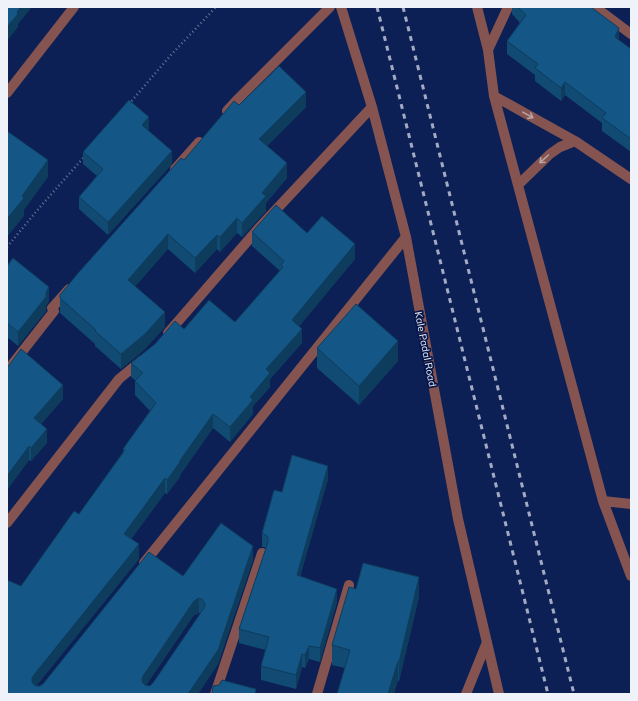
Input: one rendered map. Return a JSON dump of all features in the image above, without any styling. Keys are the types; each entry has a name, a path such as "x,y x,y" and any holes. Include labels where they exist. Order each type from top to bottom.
{"street":[{"path":"7,93 74,7"},
{"path":"222,117 330,7"},
{"name":"Kale Padal Road","path":"341,7 372,107 406,236 458,519 500,694"},
{"path":"477,7 488,50 494,96 603,501 631,576"},
{"path":"488,50 508,7"},
{"path":"595,7 631,34"},
{"path":"494,96 575,141 631,179"},
{"path":"160,342 258,229 372,107"},
{"path":"169,177 206,135"},
{"path":"518,185 550,154 560,147 575,141"},
{"path":"138,570 406,236"},
{"path":"7,372 54,311 52,308 73,284"},
{"path":"7,523 119,379 150,354"},
{"path":"603,501 631,504"},
{"path":"215,694 262,553"},
{"path":"317,694 349,585"},
{"path":"466,694 487,642"}],"path":[{"path":"124,109 170,56 216,7"},
{"path":"7,247 90,150"}],"building":[{"path":"7,7 21,7 17,12 18,14 7,27"},
{"path":"518,7 591,7 619,28 615,37 631,49 631,139 602,118 606,113 565,82 561,88 535,68 538,64 507,41 526,15"},
{"path":"279,66 306,92 259,139 287,163 262,193 266,196 242,223 237,218 220,237 217,235 195,258 168,234 128,280 165,312 145,334 121,354 60,298 60,295 181,158 184,160 234,101 239,105"},
{"path":"129,100 149,117 142,125 172,151 108,222 79,197 103,169 83,152"},
{"path":"7,131 48,160 22,196 24,198 7,219"},
{"path":"276,205 307,233 322,216 355,244 292,320 302,329 266,369 270,373 250,397 253,400 230,427 213,414 167,480 165,478 124,534 139,544 33,676 32,682 37,686 43,684 149,552 183,576 221,523 253,546 218,650 188,694 7,694 7,580 21,586 74,511 79,514 125,450 123,449 156,403 135,381 143,373 131,363 155,344 175,321 184,329 209,300 235,322 283,267 281,265 284,261 252,232","holes":["199,598 203,600 205,605 204,608 153,683 150,686 145,685 142,682 143,676 194,601"]},
{"path":"13,258 49,287 46,292 46,297 18,332 7,323 7,266"},
{"path":"356,304 398,341 359,386 317,348"},
{"path":"21,349 63,385 34,418 47,429 31,448 29,446 7,476 7,368"},
{"path":"292,455 328,466 297,575 337,589 320,648 309,646 305,655 302,654 296,675 261,666 269,637 239,629 268,542 267,536 262,533 274,490 282,492"},
{"path":"363,563 419,577 399,662 398,661 388,694 337,694 350,650 332,645 349,587 356,589"},
{"path":"222,680 256,689 255,694 212,694 213,686 219,685"}],"railway":[{"path":"377,7 548,694"},
{"path":"403,7 574,694"}]}
